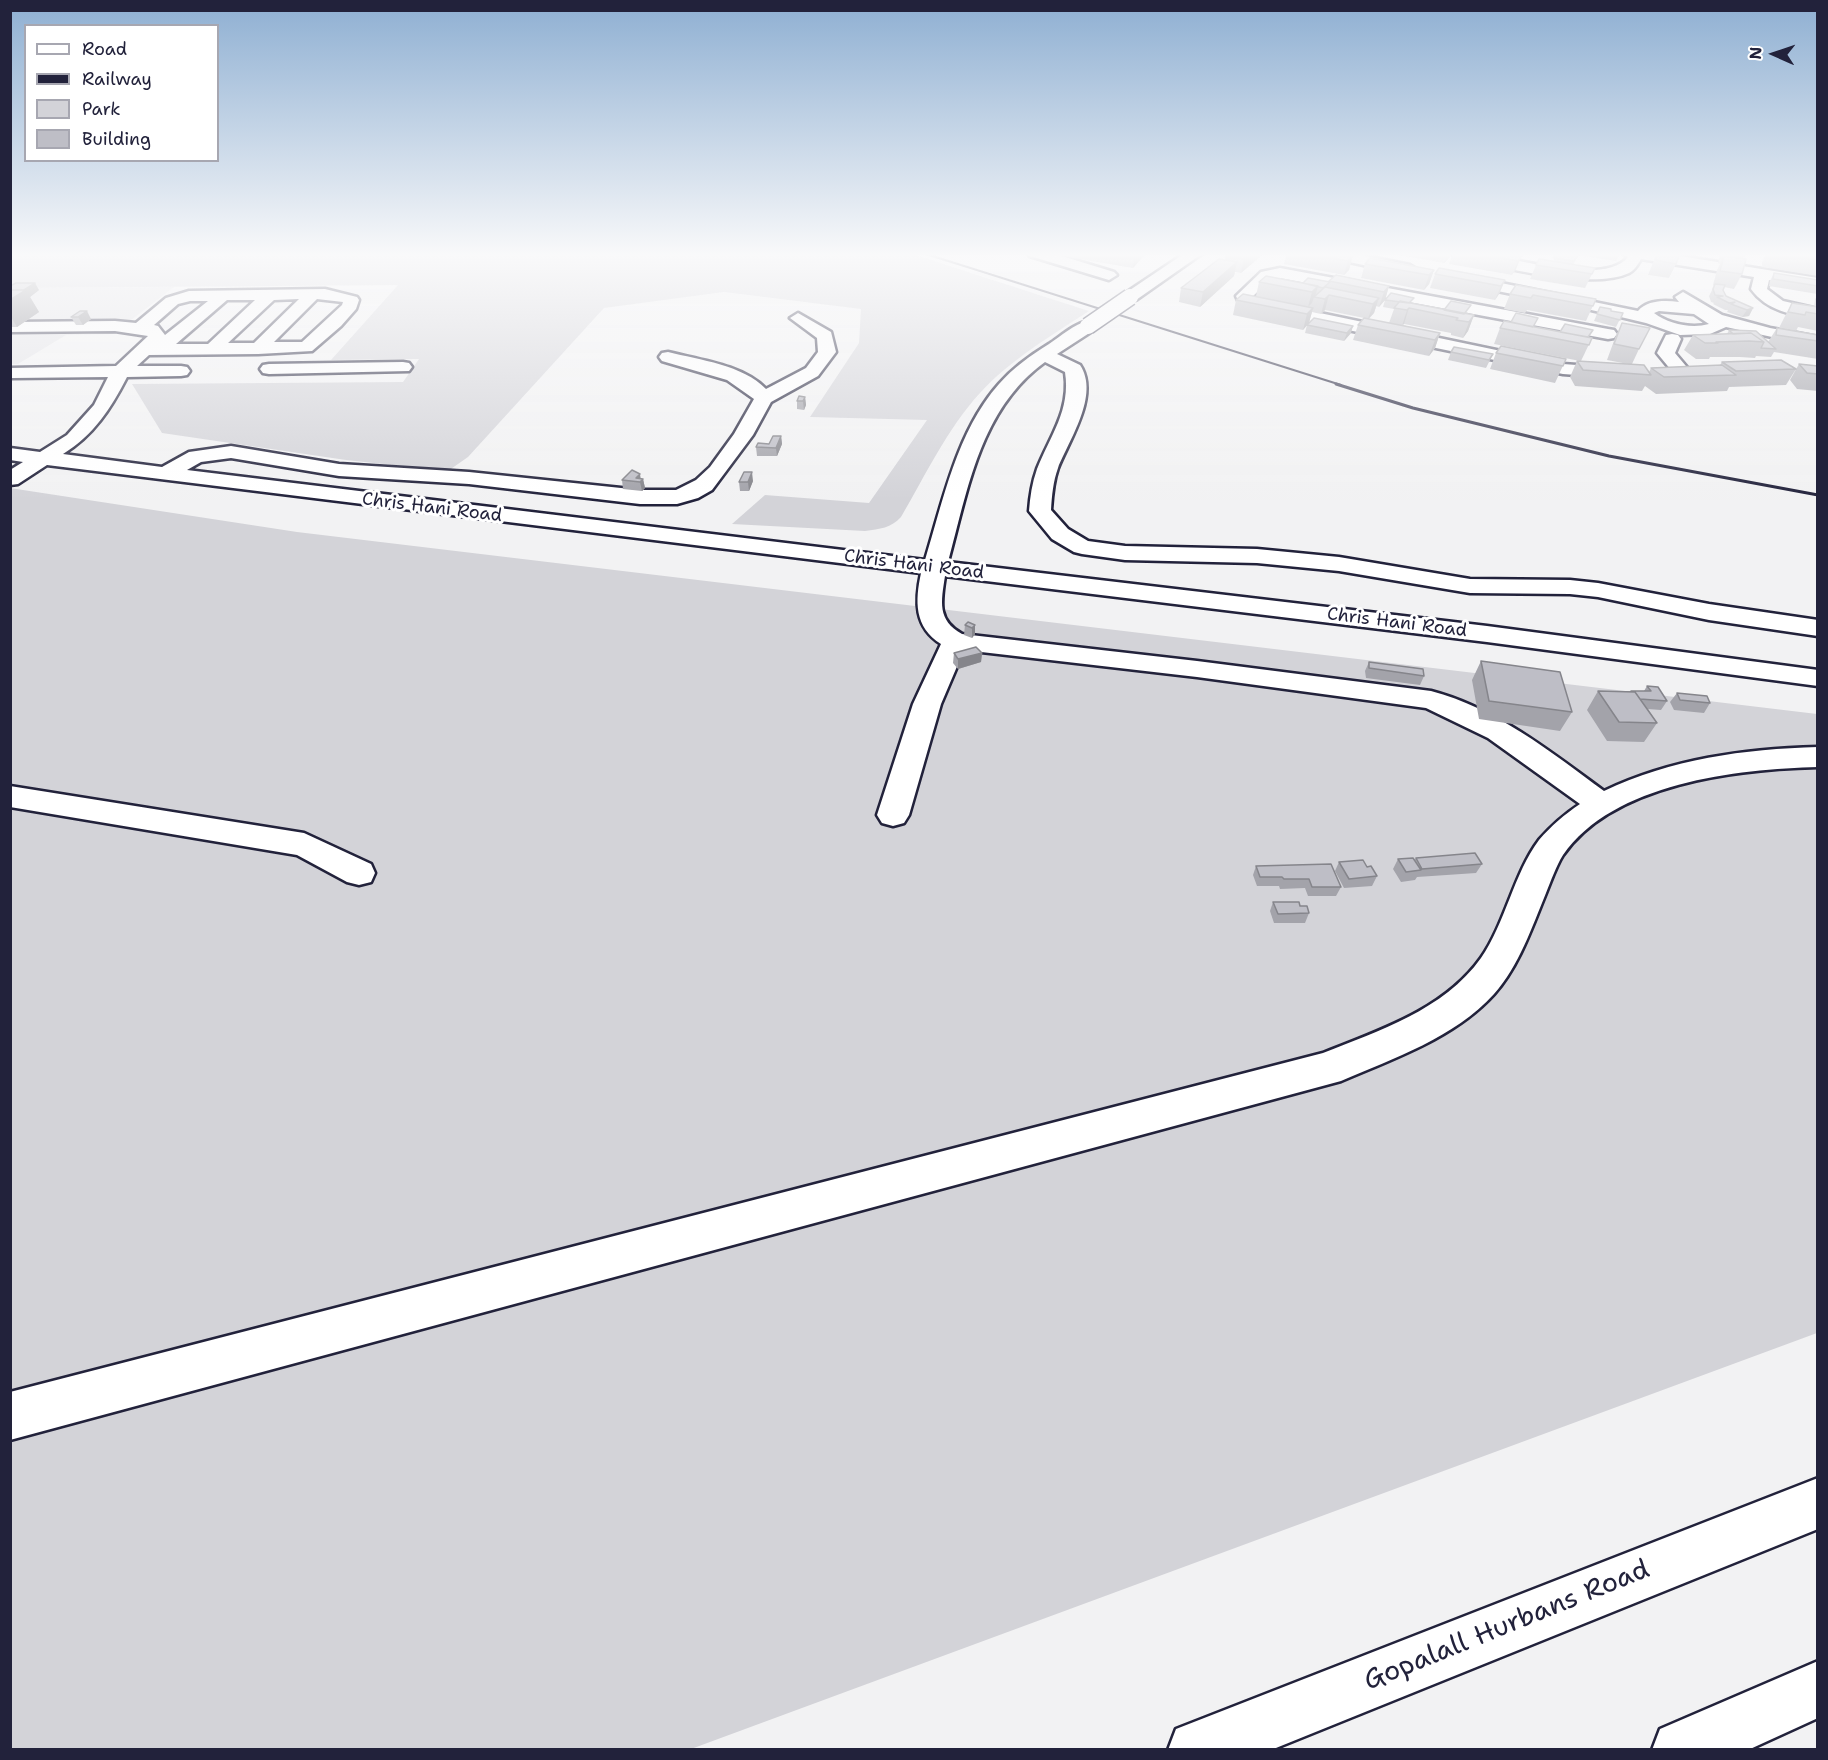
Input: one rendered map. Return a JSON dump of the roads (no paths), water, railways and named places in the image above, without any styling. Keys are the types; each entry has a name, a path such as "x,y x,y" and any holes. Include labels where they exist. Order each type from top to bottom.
{"main road":[{"path":"152,350 156,335"},
{"path":"10,479 74,439 102,408 122,371 172,335"},
{"path":"211,350 227,335"},
{"path":"258,349 272,335"},
{"path":"152,350 306,347 321,335"},
{"path":"164,474 196,456 231,452 339,470 469,478 640,497 677,497 704,485 717,471 764,398 813,372 827,352 824,335"},
{"path":"1074,335 1045,355 1005,388 983,421 960,476 934,568 930,602 934,624 941,633 955,641 1209,670 1431,700 1456,708 1524,748 1602,805"},
{"path":"1394,335 1563,369 1597,373 1640,373"},
{"path":"1475,352 1485,335"},
{"path":"1670,335 1666,353 1682,372"},
{"path":"1780,335 1818,342"},
{"path":"1045,355 1074,369 1079,386 1065,434 1043,482 1040,511 1060,534 1082,547 1125,554 1257,556 1339,564 1487,588 1539,586 1588,589 1731,616 1818,628"},
{"path":"668,357 744,381 758,390 764,398"},
{"path":"250,370 403,368"},
{"path":"12,373 204,370"},
{"path":"1661,372 1705,371"},
{"name":"Chris Hani Road","path":"10,454 357,498 372,506 423,515 487,515 1430,627 1818,678"},
{"path":"893,815 927,704 955,641"},
{"path":"10,1416 1327,1069 1419,1029 1472,994 1502,956 1524,903 1551,848 1588,813 1635,788 1712,765 1782,756 1818,757"},
{"path":"10,796 304,845 359,873"},
{"name":"Gopalall Hurbans Road","path":"1197,1749 1818,1503"},
{"path":"1681,1749 1818,1689"}],"railway":[{"path":"1183,335 1341,385"},
{"path":"1336,384 1413,408 1609,456 1818,495"}]}
